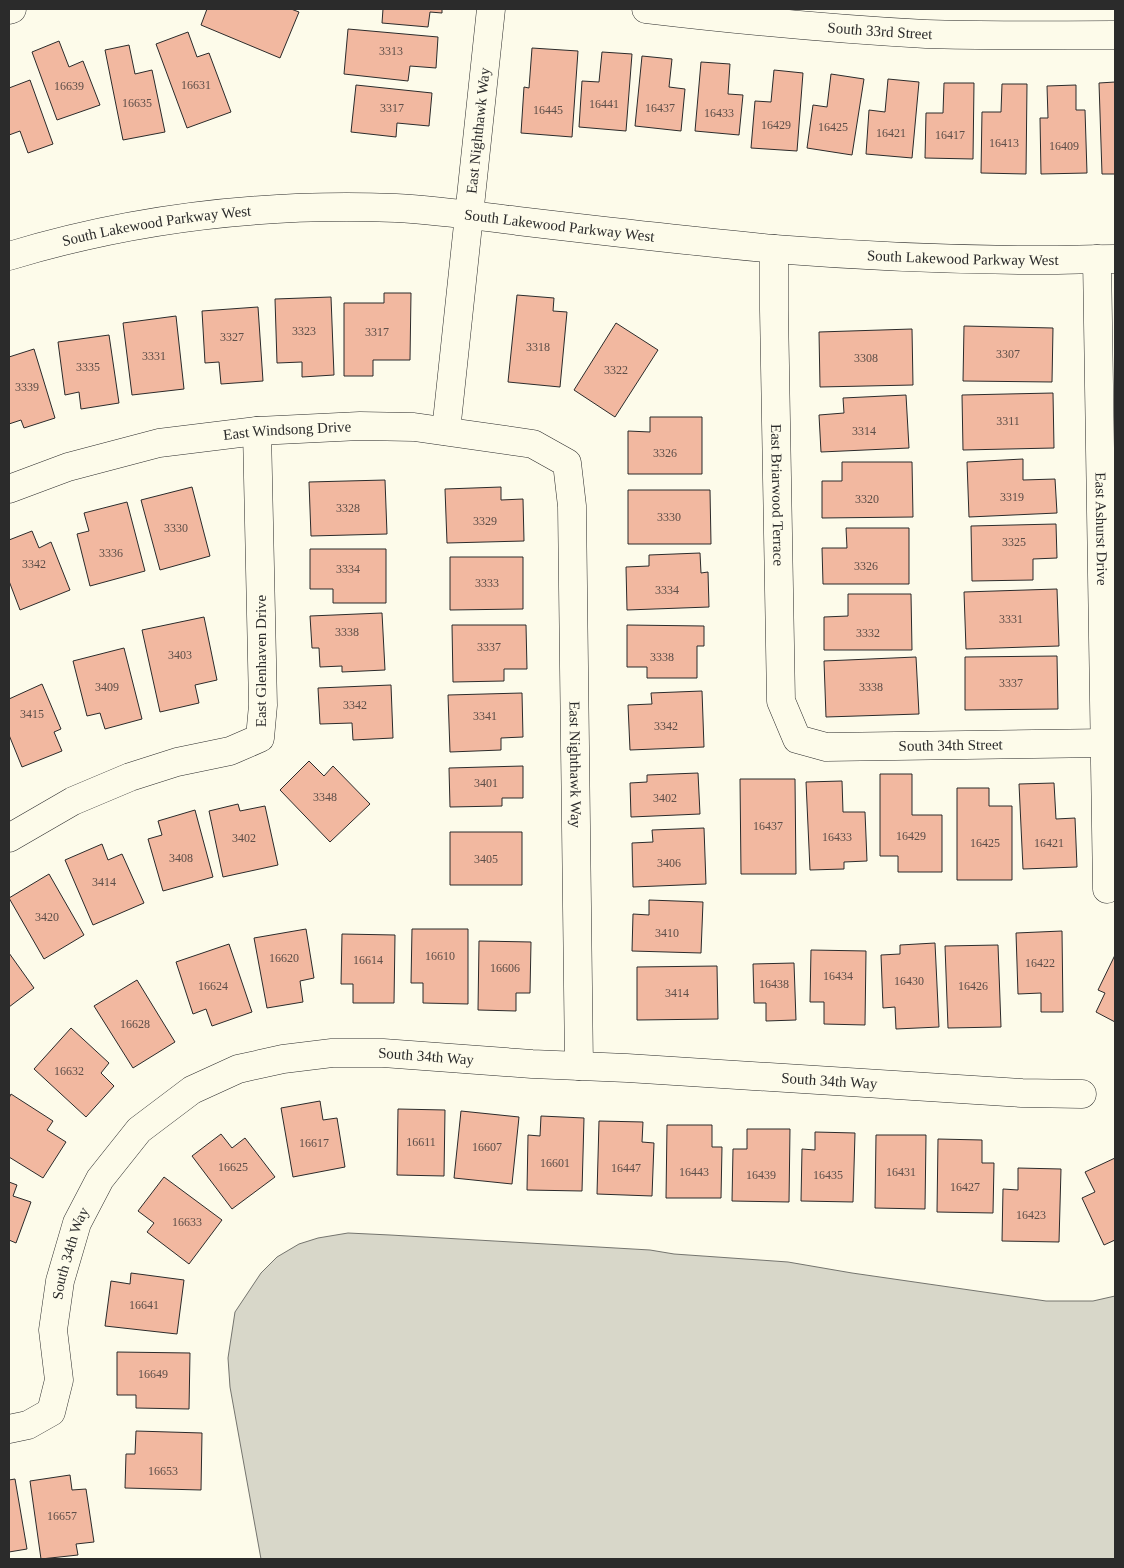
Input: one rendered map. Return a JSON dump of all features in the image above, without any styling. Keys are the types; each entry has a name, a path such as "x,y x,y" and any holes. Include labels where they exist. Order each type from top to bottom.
{"street":[{"name":"East Nighthawk Way","path":"446,432 491,9"},
{"name":"South 33rd Street","path":"646,9 729,19 818,18 970,35 1115,34"},
{"name":"South Lakewood Parkway West","path":"9,256 55,242 118,228 178,218 237,211 324,207 399,208 774,249 941,258 1106,259"},
{"name":"East Briarwood Terrace","path":"774,249 781,701 797,739"},
{"name":"East Ashurst Drive","path":"1106,259 1105,743 1107,889"},
{"name":"East Windsong Drive","path":"9,489 68,467 159,443 257,431 360,426 414,428 533,444 567,463"},
{"name":"East Glenhaven Drive","path":"9,838 74,801 130,778 177,762 230,751 260,738 263,706 257,431"},
{"name":"East Nighthawk Way","path":"567,463 572,506 579,1066"},
{"name":"South 34th Street","path":"797,739 826,747 1105,743"},
{"name":"South 34th Way","path":"9,1429 28,1425 51,1412 58,1380 53,1330 60,1281 77,1223 100,1179 139,1130 192,1090 238,1069 283,1059 332,1053 383,1053 532,1064 1022,1093 1082,1094"}],"shaded area":[{"path":"348,1233 650,1250 674,1254 788,1262 1046,1301 1093,1301 1115,1296 1115,1559 261,1559 230,1387 228,1358 235,1312 261,1273 277,1257 299,1244 318,1238"}],"building":[{"path":"207,9 291,9 299,12 280,58 201,25"},
{"path":"383,9 442,9 442,13 430,12 428,27 382,23"},
{"path":"348,29 438,37 436,68 410,66 408,81 344,74"},
{"path":"188,32 197,57 209,53 231,112 187,128 156,44"},
{"path":"59,41 69,67 83,61 100,105 57,120 32,52"},
{"path":"129,45 135,74 152,70 165,132 123,140 105,50"},
{"path":"532,48 578,51 572,137 521,133 524,87 529,88"},
{"path":"602,52 632,54 626,131 579,127 582,81 599,82"},
{"path":"642,56 672,59 669,87 685,89 681,131 635,126"},
{"path":"701,62 730,64 728,94 743,95 739,135 695,131"},
{"path":"774,70 803,73 797,151 751,148 755,101 771,102"},
{"path":"831,74 864,79 852,155 807,148 813,105 827,107"},
{"path":"888,79 919,82 912,158 866,154 869,110 885,112"},
{"path":"30,80 53,144 28,153 20,131 9,135 9,88"},
{"path":"1115,82 1115,174 1102,174 1099,83"},
{"path":"944,83 974,83 973,159 925,158 926,113 943,113"},
{"path":"1002,84 1027,84 1026,174 981,173 982,112 1001,112"},
{"path":"356,85 432,93 429,126 397,123 396,137 351,132"},
{"path":"1076,85 1076,110 1085,110 1087,173 1041,174 1040,118 1048,118 1047,86"},
{"path":"384,293 411,293 410,360 373,360 373,376 344,376 344,303 384,303"},
{"path":"517,295 554,298 553,311 567,312 560,387 508,382"},
{"path":"331,297 334,375 302,377 302,362 277,363 275,299"},
{"path":"258,307 263,381 221,384 219,362 205,363 202,311"},
{"path":"176,316 184,389 132,395 123,323"},
{"path":"616,323 658,350 615,417 574,390"},
{"path":"964,326 1053,328 1052,382 963,381"},
{"path":"912,329 913,385 820,387 819,332"},
{"path":"109,335 119,403 81,409 79,392 65,395 58,342"},
{"path":"34,349 55,418 24,428 21,420 9,424 9,357"},
{"path":"1053,393 1054,448 963,450 962,395"},
{"path":"906,395 909,448 821,452 819,415 844,413 843,398"},
{"path":"650,417 702,417 702,474 628,474 628,431 650,432"},
{"path":"1023,459 1023,480 1055,479 1057,513 969,517 967,462"},
{"path":"842,462 912,462 913,517 822,518 822,481 842,481"},
{"path":"385,480 387,534 311,536 309,482"},
{"path":"192,487 210,556 160,570 141,500"},
{"path":"501,487 501,500 523,499 524,541 447,543 445,489"},
{"path":"628,490 710,490 711,544 628,544"},
{"path":"127,502 145,571 90,586 77,534 89,531 84,513"},
{"path":"1056,524 1057,558 1033,559 1033,580 972,581 971,526"},
{"path":"846,528 909,528 909,584 823,584 822,548 847,548"},
{"path":"32,531 39,548 51,542 70,590 20,610 9,581 9,540"},
{"path":"310,549 386,549 386,603 333,603 333,589 310,589"},
{"path":"700,553 701,573 708,572 709,607 627,610 626,567 649,566 649,555"},
{"path":"450,557 523,557 523,609 450,610"},
{"path":"1057,589 1059,646 966,649 964,592"},
{"path":"848,594 911,594 912,650 824,650 824,617 848,616"},
{"path":"382,613 385,670 342,672 342,666 320,667 319,648 312,648 310,616"},
{"path":"204,617 217,680 195,685 199,703 160,712 142,630"},
{"path":"452,625 526,625 527,669 504,669 504,681 453,682"},
{"path":"627,625 704,626 704,646 697,646 697,678 647,678 647,667 627,667"},
{"path":"124,648 142,719 105,729 100,713 87,716 73,661"},
{"path":"1057,656 1058,709 965,710 965,657"},
{"path":"916,657 919,714 826,717 824,661"},
{"path":"42,684 61,729 54,732 62,751 22,767 9,735 9,699"},
{"path":"391,685 393,738 353,740 352,723 320,724 318,688"},
{"path":"702,691 704,747 630,750 628,705 652,704 651,693"},
{"path":"522,693 523,737 501,738 501,750 450,752 448,695"},
{"path":"309,761 324,776 333,766 370,804 330,842 280,790"},
{"path":"523,766 523,798 502,798 502,806 450,807 449,768"},
{"path":"698,773 700,814 631,817 630,783 647,782 647,775"},
{"path":"880,774 912,774 912,815 942,815 942,872 898,872 898,856 880,856"},
{"path":"740,779 795,779 796,874 741,874"},
{"path":"842,781 843,812 865,812 867,861 844,862 844,869 810,870 806,782"},
{"path":"1054,783 1056,819 1075,818 1077,867 1023,869 1019,784"},
{"path":"957,788 989,788 989,806 1012,806 1012,880 957,880"},
{"path":"238,804 240,811 265,806 278,865 223,877 209,811"},
{"path":"195,810 213,877 163,891 148,839 162,835 158,821"},
{"path":"704,828 706,884 633,887 632,843 653,842 652,830"},
{"path":"450,832 522,832 522,885 450,885"},
{"path":"102,844 108,860 122,854 144,903 93,925 65,860"},
{"path":"49,874 84,935 44,959 9,898"},
{"path":"649,900 703,902 701,953 632,951 633,914 649,915"},
{"path":"306,929 314,978 300,981 303,1002 267,1008 254,938"},
{"path":"412,929 468,929 468,1004 423,1003 423,983 411,983"},
{"path":"1062,931 1063,1012 1041,1012 1041,993 1018,994 1016,933"},
{"path":"342,934 395,935 394,1003 353,1003 353,984 341,984"},
{"path":"479,941 531,942 530,993 516,993 516,1011 478,1010"},
{"path":"935,943 939,1027 896,1029 895,1007 883,1008 881,955 900,954 900,945"},
{"path":"229,944 252,1012 212,1026 206,1009 193,1014 176,962"},
{"path":"998,945 1001,1027 948,1028 945,946"},
{"path":"811,950 866,951 865,1025 824,1024 824,1002 810,1002"},
{"path":"9,953 34,988 9,1007"},
{"path":"1115,955 1115,1022 1096,1012 1105,993 1098,990"},
{"path":"794,963 796,1020 766,1021 766,1003 754,1003 753,964"},
{"path":"717,966 718,1019 637,1020 637,967"},
{"path":"137,980 175,1042 133,1068 94,1006"},
{"path":"71,1028 109,1063 101,1073 114,1086 86,1117 34,1069"},
{"path":"11,1094 53,1121 47,1130 66,1142 43,1178 9,1157 9,1098"},
{"path":"320,1101 323,1120 337,1118 345,1167 293,1177 281,1108"},
{"path":"398,1109 445,1110 444,1176 397,1175"},
{"path":"461,1111 519,1117 512,1184 454,1178"},
{"path":"541,1116 584,1118 582,1191 527,1190 528,1135 540,1136"},
{"path":"599,1121 643,1122 642,1142 654,1143 652,1196 597,1194"},
{"path":"667,1125 712,1125 712,1147 722,1147 721,1198 666,1198"},
{"path":"747,1129 790,1129 789,1202 732,1201 733,1149 747,1149"},
{"path":"815,1132 855,1133 853,1202 801,1201 802,1149 815,1150"},
{"path":"221,1134 232,1148 245,1138 275,1177 232,1209 192,1156"},
{"path":"876,1135 926,1135 925,1209 875,1208"},
{"path":"938,1139 982,1140 982,1163 994,1163 993,1213 937,1212"},
{"path":"1115,1158 1115,1240 1104,1245 1082,1198 1095,1192 1085,1172"},
{"path":"1018,1168 1061,1169 1059,1242 1002,1241 1003,1189 1018,1190"},
{"path":"164,1177 222,1220 189,1264 147,1232 154,1223 138,1211"},
{"path":"9,1182 17,1185 13,1196 31,1202 16,1243 9,1240"},
{"path":"131,1273 184,1280 177,1334 105,1326 111,1281 130,1284"},
{"path":"117,1352 190,1353 189,1409 136,1408 136,1395 117,1395"},
{"path":"136,1431 202,1433 201,1490 125,1488 126,1454 135,1454"},
{"path":"70,1475 72,1490 86,1489 94,1542 76,1544 78,1555 41,1559 30,1481"},
{"path":"15,1479 27,1549 9,1552 9,1480"}]}
